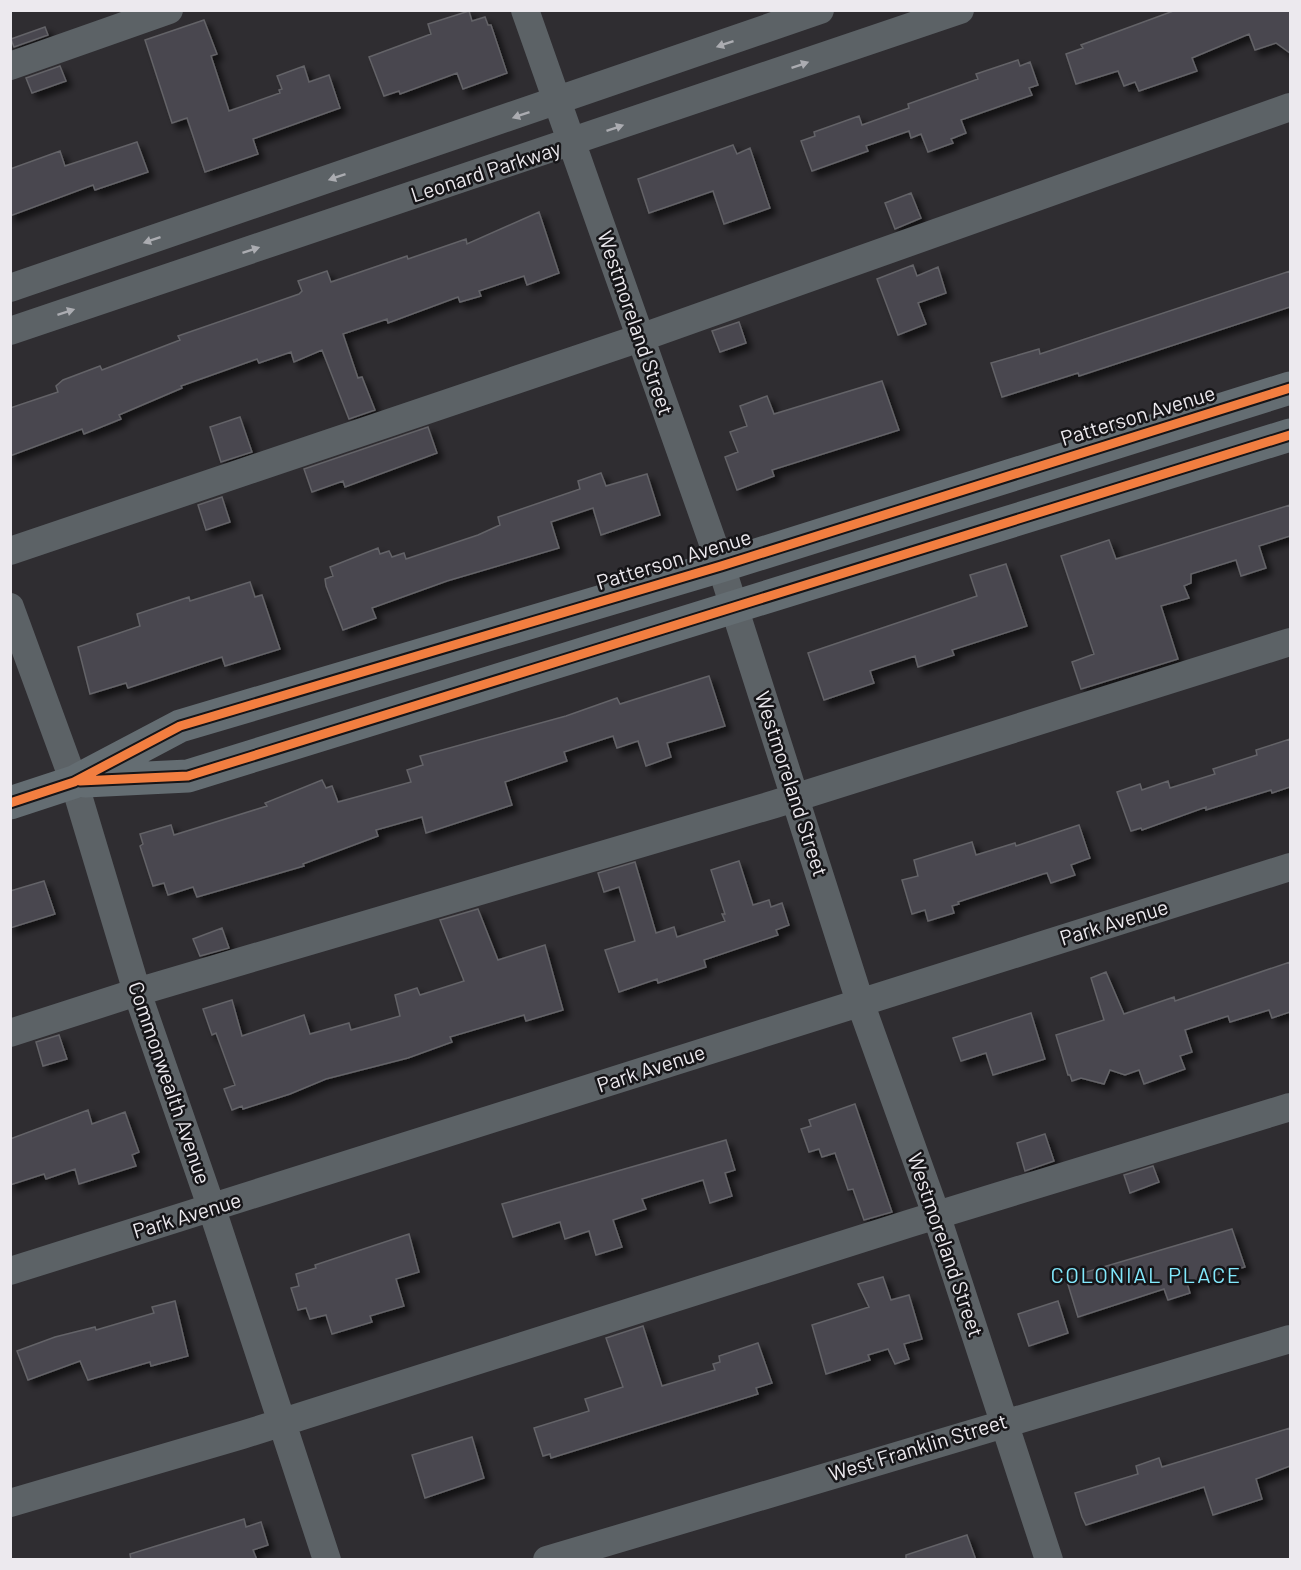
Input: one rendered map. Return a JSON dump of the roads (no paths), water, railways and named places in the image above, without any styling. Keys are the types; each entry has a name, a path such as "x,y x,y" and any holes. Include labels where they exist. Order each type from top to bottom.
{"main road":[{"name":"Patterson Avenue","path":"10,803 74,782 180,726 721,566 1290,388"},
{"name":"Patterson Avenue","path":"74,782 188,776 1290,435"}],"street":[{"path":"10,66 170,10"},
{"name":"Westmoreland Street","path":"525,10 735,607 860,1002 937,1217 1049,1560"},
{"name":"Leonard Parkway","path":"10,288 820,10"},
{"name":"Leonard Parkway","path":"10,331 960,10"},
{"path":"10,551 640,338 1290,107"},
{"name":"Commonwealth Avenue","path":"10,607 74,782 137,992 212,1209 327,1560"},
{"path":"10,1033 137,992 795,797 1290,642"},
{"name":"Park Avenue","path":"10,1271 1290,867"},
{"path":"10,1503 283,1422 1290,1107"},
{"name":"West Franklin Street","path":"547,1560 1004,1422 1290,1339"}],"district":[{"name":"COLONIAL PLACE","path":"1146,1275"}]}
